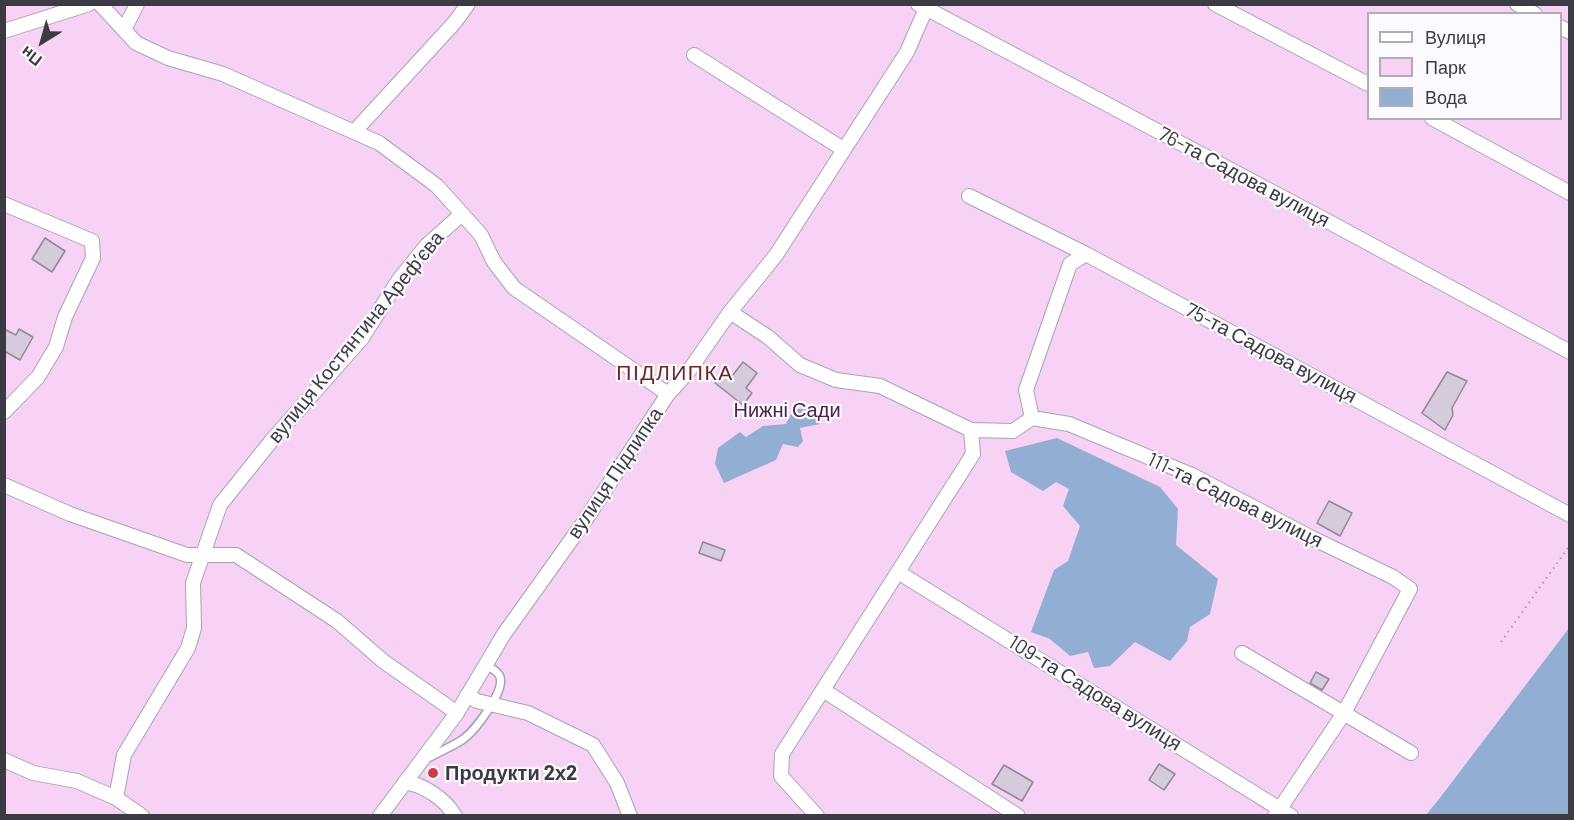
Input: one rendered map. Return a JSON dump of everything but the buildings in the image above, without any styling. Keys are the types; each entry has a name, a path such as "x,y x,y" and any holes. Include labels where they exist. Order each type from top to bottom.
{"street":[{"path":"4,31 89,4"},
{"name":"вулиця Костянтина Арефʼєва","path":"100,4 136,43 168,58 223,75 379,143 437,186 481,235 494,262 514,288 668,394"},
{"path":"124,30 137,4"},
{"path":"354,132 455,22 468,4"},
{"path":"1215,4 1367,83"},
{"path":"1517,4 1531,12"},
{"name":"вулиця Підлипка","path":"380,816 457,713 504,634 578,531 668,394 688,372 729,312 776,255 907,52 924,6"},
{"name":"76-та Садова вулиця","path":"924,6 1569,352"},
{"path":"694,55 843,149"},
{"path":"1436,120 1569,193"},
{"name":"75-та Садова вулиця","path":"969,196 1086,254 1569,514"},
{"path":"4,204 92,241 93,258 65,317 56,347 38,377 4,412"},
{"name":"вулиця Костянтина Арефʼєва","path":"116,798 124,755 188,648 194,628 193,583 220,505 272,440 362,338 398,281 427,245 462,214"},
{"path":"729,312 768,337 800,364 836,380 880,386 971,430 1013,431 1032,418 1026,390 1070,264 1086,254"},
{"name":"111-та Садова вулиця","path":"1032,418 1069,424 1194,476 1312,538 1393,577 1410,589 1344,714"},
{"path":"817,816 781,776 782,754 973,454 971,430"},
{"path":"4,485 70,514 188,555 236,555 337,621 383,661 457,713"},
{"name":"109-та Садова вулиця","path":"898,572 1282,813"},
{"path":"1242,653 1411,753"},
{"path":"823,690 1018,816"},
{"path":"467,696 528,713 593,745 617,783 630,816"},
{"path":"1282,813 1344,714"},
{"path":"4,760 33,773 76,782 116,798 142,816"},
{"path":"405,782 415,784 437,796 455,816"}],"lane":[{"path":"421,762 463,739 476,726 491,704 500,687 500,677 486,665"}],"path":[{"path":"1501,642 1569,545"}],"green space":[{"name":"Нижні Сади","path":"5,5 1569,5 1569,628 1426,815 5,816"}],"water":[{"path":"794,409 816,409 820,424 800,428 803,441 798,447 783,444 776,460 724,483 715,464 718,448 740,432 746,437 763,426 786,424"},
{"path":"1057,438 1160,487 1178,509 1176,545 1218,579 1210,614 1190,627 1187,641 1170,661 1135,642 1110,666 1094,668 1088,652 1070,656 1050,639 1031,632 1054,570 1068,561 1080,526 1063,506 1069,489 1056,482 1043,491 1011,472 1005,451"},
{"path":"1569,628 1569,815 1426,815 1442,795"}],"place":[{"name":"Продукти 2х2","path":"433,773"}],"district":[{"name":"ПІДЛИПКА","path":"675,373"}]}
